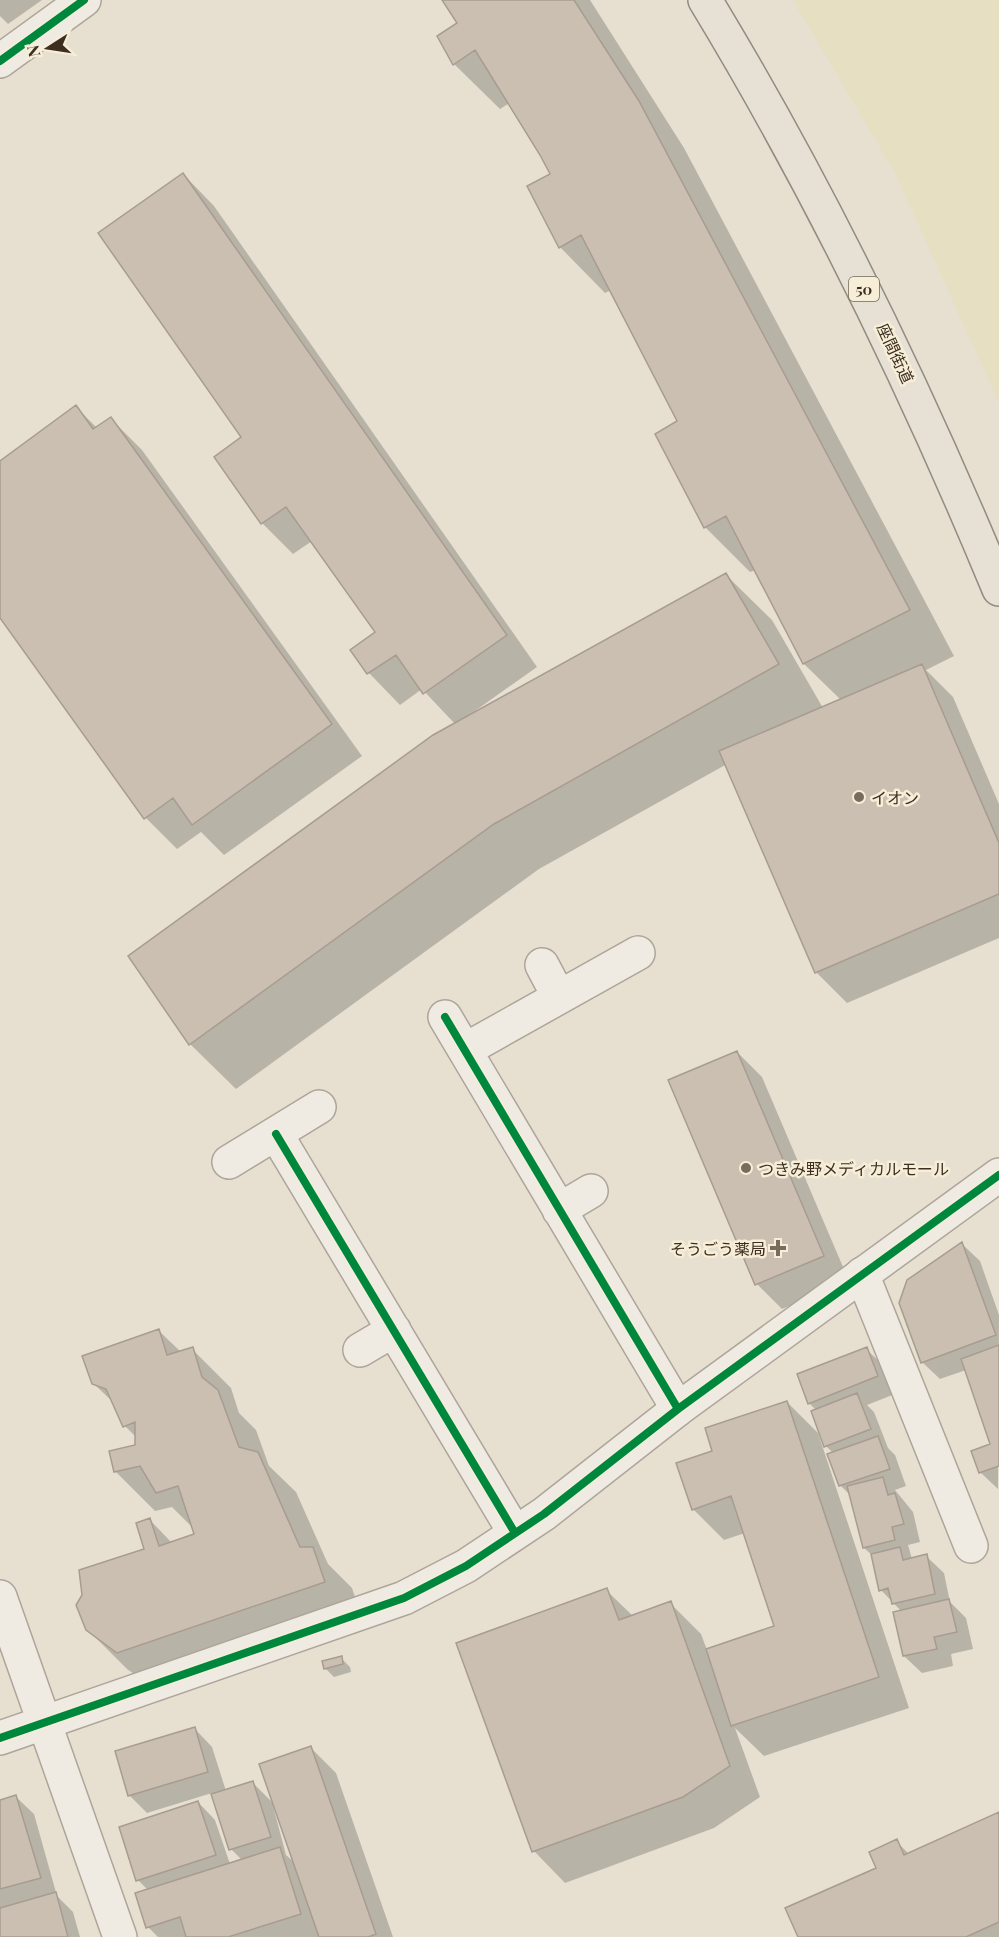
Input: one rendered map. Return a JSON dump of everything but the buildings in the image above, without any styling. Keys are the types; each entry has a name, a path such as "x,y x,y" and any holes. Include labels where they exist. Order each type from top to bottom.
{"main road":[{"name":"座間街道","path":"705,0 763,95 881,321 948,465 999,589"}],"street":[{"path":"0,61 84,0"},
{"path":"465,1050 638,953"},
{"path":"542,965 559,997"},
{"path":"445,1017 678,1409"},
{"path":"229,1162 319,1107"},
{"path":"276,1134 515,1533"},
{"path":"0,1738 404,1598 466,1566 515,1533 678,1409 999,1174"},
{"path":"559,1210 591,1191"},
{"path":"862,1274 971,1546"},
{"path":"360,1350 394,1330"},
{"path":"0,1597 120,1937"}],"shaded area":[{"path":"793,0 999,0 999,403 895,173"}],"cycle path":[{"path":"0,61 84,0"},
{"path":"445,1017 678,1409"},
{"path":"276,1134 515,1533"},
{"path":"0,1738 404,1598 466,1566 544,1514 678,1409 999,1175"}],"place":[{"name":"イオン","path":"859,797"},
{"name":"つきみ野メディカルモール","path":"746,1168"},
{"name":"そうごう薬局","path":"778,1248"}]}
